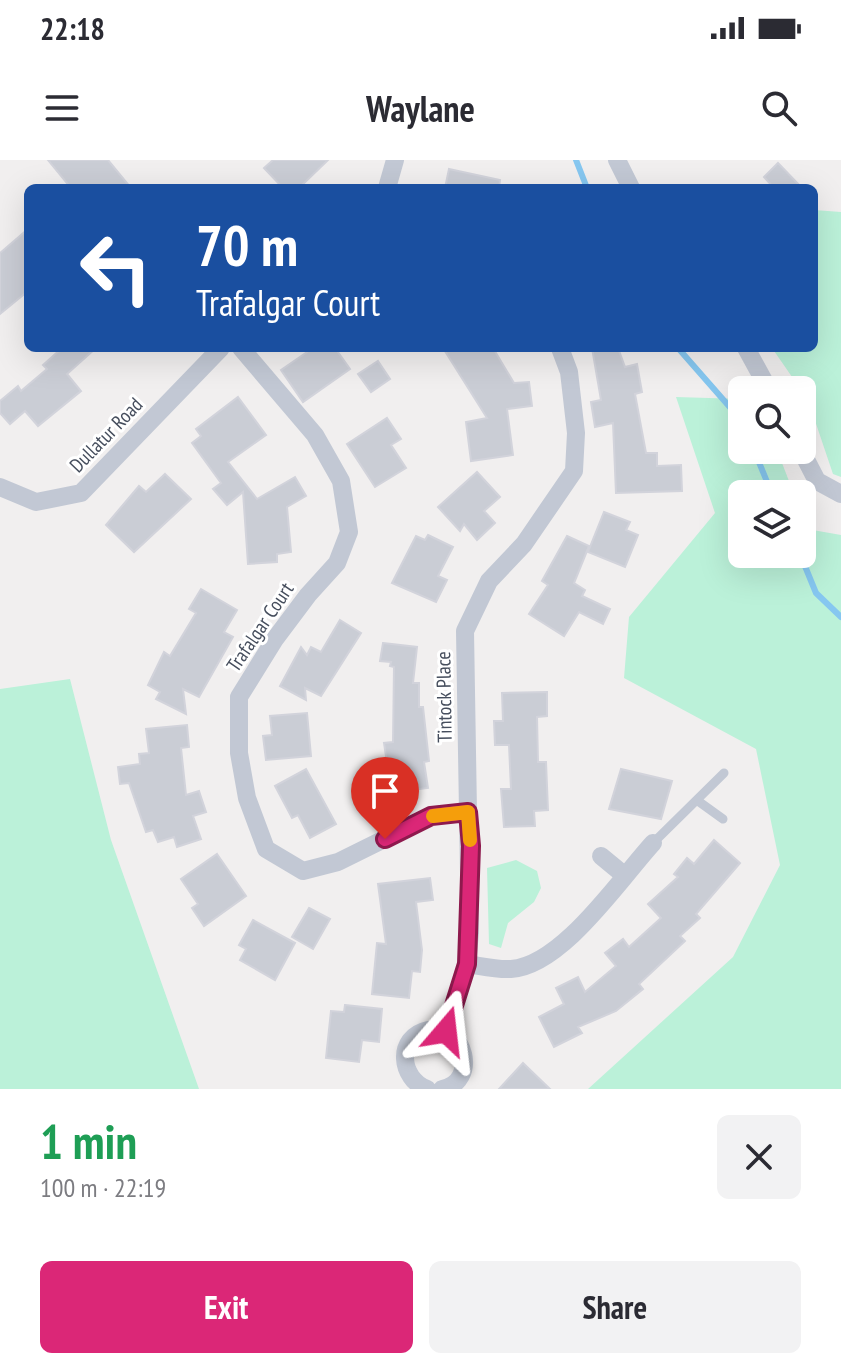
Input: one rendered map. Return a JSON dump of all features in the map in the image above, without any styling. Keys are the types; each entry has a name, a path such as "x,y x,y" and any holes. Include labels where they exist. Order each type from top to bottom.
{"street":[{"path":"388,184 395,160"},
{"path":"617,160 629,184"},
{"name":"Dullatur Road","path":"0,487 36,502 81,493 217,352"},
{"name":"Trafalgar Court","path":"244,352 315,435 341,481 349,532 337,563 275,639 239,697 239,753 247,798 266,849 303,871 338,862 431,816 468,812"},
{"name":"Tintock Place","path":"446,1031 467,964 471,846 465,631 489,581 524,544 574,471 576,433 569,372 562,352"},
{"path":"748,352 761,376"},
{"path":"808,464 817,481 841,494"},
{"path":"467,964 512,969 541,958 567,941 653,843"},
{"path":"601,856 624,875"},
{"path":"427,1089 416,1085 405,1071 404,1053 413,1038 428,1030 446,1031 460,1042 466,1058 461,1075 449,1088 442,1089"}],"lane":[{"path":"653,843 724,773"},
{"path":"698,801 723,819"}],"green space":[{"path":"818,210 841,212 841,477 833,474 816,424 816,376 791,376 775,352 818,352"},
{"path":"676,397 728,399 728,464 782,464 789,480 728,480 728,568 816,568 816,531 841,535 841,1089 588,1089 733,957 780,865 756,749 624,678 629,617 715,513"},
{"path":"70,679 111,840 199,1089 0,1089 0,689"},
{"path":"516,860 537,871 541,888 534,902 508,923 501,948 489,944 487,868"}],"building":[{"path":"48,160 108,160 128,184 68,184"},
{"path":"273,160 328,160 303,184 279,184 264,168"},
{"path":"778,163 798,184 770,184 764,177"},
{"path":"449,169 500,180 500,184 446,184"},
{"path":"24,232 24,294 0,314 0,253"},
{"path":"58,352 92,352 67,374 81,391 38,426 25,411 10,424 0,413 0,401 18,386 21,391 47,369 43,365"},
{"path":"307,352 338,352 350,369 303,402 281,370"},
{"path":"446,352 495,352 514,383 529,382 532,406 507,409 513,455 471,461 466,422 487,418"},
{"path":"593,352 619,352 625,367 637,364 642,392 635,394 646,453 657,453 657,466 681,465 682,491 616,493 613,423 595,427 591,402 601,400"},
{"path":"378,361 390,379 371,392 358,374"},
{"path":"238,397 266,435 228,462 257,499 295,477 306,496 287,507 291,552 277,554 277,562 248,564 243,492 227,505 213,489 221,483 192,443 201,436 196,429"},
{"path":"387,418 401,439 391,445 406,468 375,487 347,444"},
{"path":"477,472 500,497 484,511 495,523 477,540 464,524 460,531 438,507"},
{"path":"165,474 191,499 134,552 106,525 139,486 146,492"},
{"path":"604,512 630,522 626,530 638,535 625,567 588,552"},
{"path":"428,535 453,547 438,576 447,580 436,602 392,583 416,536 425,540"},
{"path":"567,536 589,546 574,583 585,590 582,596 610,609 603,624 579,612 564,636 529,614 548,585 542,581"},
{"path":"201,589 237,610 224,632 233,637 199,697 183,689 186,714 156,699 160,692 148,685 164,652 170,656 196,613 189,609"},
{"path":"340,620 361,633 321,696 305,688 306,700 280,686 301,647 307,655 311,647 321,652"},
{"path":"383,643 417,647 413,683 419,683 419,707 423,707 429,761 424,762 428,788 381,794 377,771 388,770 384,743 393,742 394,667 390,666 391,662 380,661"},
{"path":"547,692 547,716 537,717 538,762 546,762 548,810 534,811 535,826 504,827 501,789 511,789 509,745 495,745 494,721 503,721 502,693"},
{"path":"307,713 311,756 266,760 263,736 272,735 270,716"},
{"path":"187,725 189,747 181,748 186,795 199,791 206,812 193,816 201,839 177,847 174,837 158,842 153,830 146,832 129,783 120,784 118,767 140,764 139,754 149,753 146,729"},
{"path":"306,769 336,824 310,838 298,815 292,818 275,786"},
{"path":"621,769 672,781 661,819 609,809"},
{"path":"714,840 740,863 696,914 700,918 680,936 685,941 639,984 643,989 616,1011 578,1027 582,1033 554,1047 539,1017 564,1004 556,988 578,977 585,992 616,966 605,953 623,939 629,947 661,918 648,904 678,877 674,874 687,858 694,864"},
{"path":"217,854 246,896 204,926 192,908 198,904 181,879"},
{"path":"430,878 433,900 416,902 422,950 420,972 412,971 409,998 372,994 377,943 386,944 378,884"},
{"path":"309,908 330,919 313,949 292,937"},
{"path":"253,920 295,943 275,980 240,960 246,949 239,945"},
{"path":"345,1005 382,1009 379,1042 362,1040 359,1062 326,1058 331,1011 344,1012"},
{"path":"523,1063 550,1089 499,1089"}],"waterway":[{"path":"576,160 585,184"},
{"path":"682,352 728,405"},
{"path":"760,464 766,480"},
{"path":"806,568 816,593 841,617"}],"slow traffic":[{"path":"433,816 468,812 470,840"}],"route":[{"path":"385,839 431,816 468,812 471,846 467,964 446,1031"}]}
